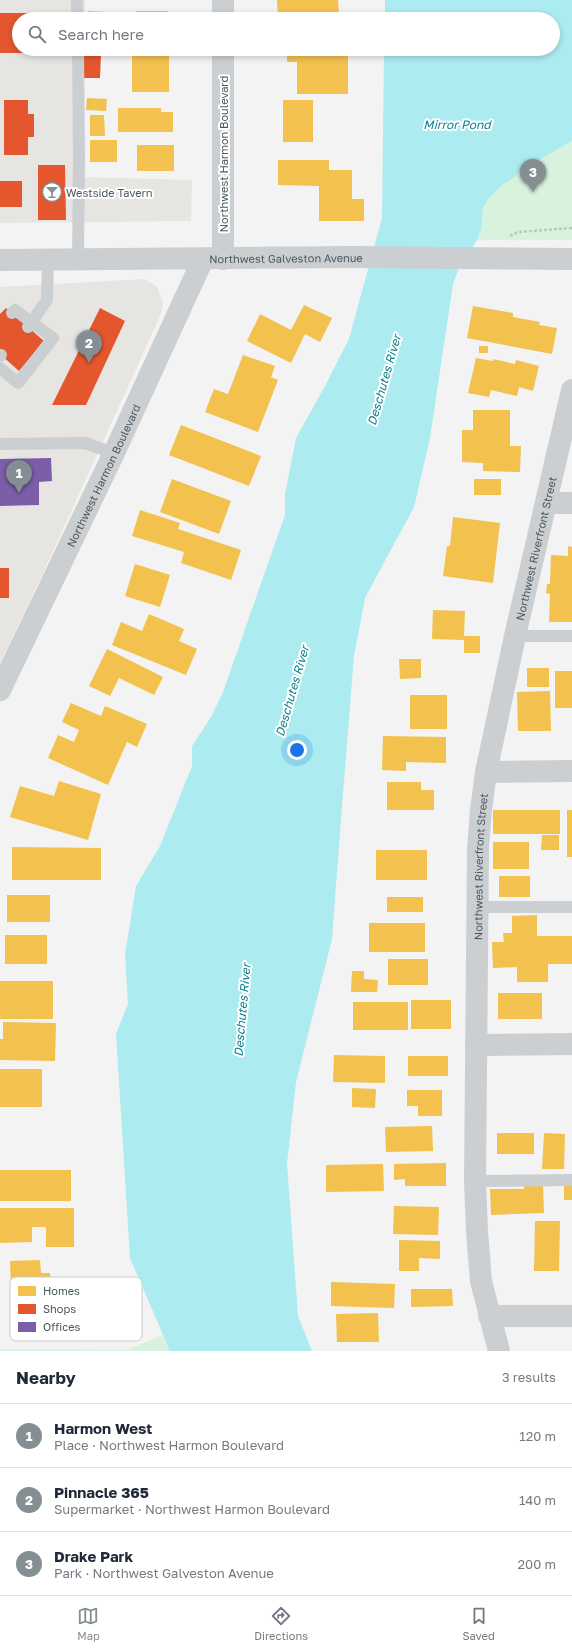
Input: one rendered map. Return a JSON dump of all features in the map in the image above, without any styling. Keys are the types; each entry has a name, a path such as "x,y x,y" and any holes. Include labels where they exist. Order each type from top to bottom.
{"street":[{"path":"223,0 223,12"},
{"name":"Northwest Harmon Boulevard","path":"0,690 114,453 213,259 223,56"},
{"name":"Northwest Galveston Avenue","path":"0,260 352,257 572,259"},
{"name":"Northwest Riverfront Street","path":"499,1351 481,1281 477,1231 475,1181 478,848 486,772 515,636 572,390"},
{"path":"547,503 572,503"},
{"path":"486,772 572,771"},
{"path":"476,1045 572,1044"},
{"path":"489,1316 572,1316"}],"lane":[{"path":"77,0 77,12"},
{"path":"78,56 78,260"},
{"path":"30,325 47,300 48,260"},
{"path":"0,368 18,383 53,338 30,325 15,310 12,313"},
{"path":"0,444 85,443 114,453"},
{"path":"515,636 572,636"},
{"path":"477,907 572,907"},
{"path":"475,1181 572,1180"}],"path":[{"path":"507,238 518,232 572,228"}],"shaded area":[{"path":"0,0 85,0 85,12 12,12 12,56 84,56 84,177 192,180 191,221 0,223"},
{"path":"145,279 157,287 163,303 161,314 43,573 0,663 0,287"}],"green space":[{"path":"572,141 572,240 477,240 481,228 483,209 499,188 523,170"},
{"path":"163,1335 170,1351 0,1351 0,1349 126,1350"}],"water":[{"path":"385,0 572,0 572,141 539,160 501,186 489,198 483,208 481,229 477,240 472,248 465,253 453,284 430,438 414,507 365,598 354,656 332,939 296,1082 287,1164 298,1316 312,1351 170,1351 142,1286 142,1277 138,1277 130,1258 116,1034 128,1004 125,954 136,886 160,846 192,766 192,746 211,717 223,692 285,515 285,494 296,438 349,339 382,218 384,56 560,56 560,12 385,12"}],"building: Homes":[{"path":"277,0 338,0 339,12 278,12"},
{"path":"136,11 168,11 168,12"},
{"path":"132,56 169,56 169,92 132,92"},
{"path":"287,56 348,56 348,94 297,94 297,62 287,62"},
{"path":"87,98 107,99 106,111 86,110"},
{"path":"283,100 313,100 313,142 283,142"},
{"path":"118,108 161,108 161,112 173,112 173,132 118,132"},
{"path":"90,115 104,115 105,136 90,136"},
{"path":"90,140 117,140 117,162 90,162"},
{"path":"137,145 174,145 174,171 137,171"},
{"path":"278,160 329,160 329,170 352,170 352,199 364,199 364,221 319,221 319,186 278,185"},
{"path":"304,305 332,318 320,342 305,334 291,363 247,341 260,314 291,330"},
{"path":"473,306 513,313 513,317 540,322 539,325 557,328 552,354 467,338"},
{"path":"479,346 488,346 488,353 479,353"},
{"path":"243,355 275,366 271,377 278,380 258,432 205,412 214,389 228,394"},
{"path":"476,358 493,361 493,359 515,364 516,360 539,366 533,391 519,387 517,396 491,390 489,397 468,393"},
{"path":"473,410 510,410 510,446 521,446 520,472 483,471 483,463 462,462 462,430 473,430"},
{"path":"181,425 261,456 249,486 169,455"},
{"path":"172,479 231,501 219,534 160,512"},
{"path":"474,479 501,479 501,495 474,495"},
{"path":"140,510 180,523 178,529 241,550 231,580 181,563 184,552 132,536"},
{"path":"453,517 500,523 493,583 443,576 447,546 450,546"},
{"path":"568,546 572,547 572,622 549,622 550,594 546,593 547,584 550,584 551,555 568,556"},
{"path":"135,564 170,575 160,607 125,596"},
{"path":"433,610 465,611 464,636 480,636 480,653 464,653 464,640 432,639"},
{"path":"149,614 184,629 179,641 197,649 186,675 112,645 121,622 142,631"},
{"path":"107,649 163,677 154,695 119,678 110,696 89,686"},
{"path":"399,659 421,659 421,678 400,679"},
{"path":"527,668 549,668 549,687 527,687"},
{"path":"555,671 572,671 572,708 555,708"},
{"path":"550,691 551,731 518,731 517,692"},
{"path":"410,695 447,695 447,729 410,729"},
{"path":"71,703 101,716 105,706 147,724 137,747 127,742 108,785 48,758 58,735 74,742 79,730 62,722"},
{"path":"383,736 446,737 446,763 406,762 406,771 382,770"},
{"path":"59,781 101,794 88,840 10,817 20,786 54,796"},
{"path":"387,782 421,782 421,790 434,790 434,810 387,810"},
{"path":"493,810 560,810 560,834 493,834"},
{"path":"567,810 572,810 572,857 567,857"},
{"path":"542,835 559,835 559,850 541,850"},
{"path":"493,842 529,842 529,869 493,869"},
{"path":"12,847 101,848 101,880 12,880"},
{"path":"376,850 427,850 427,880 376,880"},
{"path":"499,876 530,876 530,897 499,897"},
{"path":"7,895 50,895 50,922 7,922"},
{"path":"387,897 423,897 423,912 387,912"},
{"path":"537,915 537,936 572,936 572,964 548,964 548,982 517,982 517,967 493,968 492,942 504,942 503,933 512,933 512,916"},
{"path":"369,923 425,923 425,952 369,952"},
{"path":"5,935 47,935 47,964 5,964"},
{"path":"388,959 428,959 428,985 388,985"},
{"path":"352,971 364,971 364,979 378,980 377,992 351,992"},
{"path":"0,981 53,981 53,1019 0,1019"},
{"path":"498,993 542,993 542,1019 498,1019"},
{"path":"411,1000 451,1000 451,1029 411,1029"},
{"path":"353,1002 408,1002 408,1030 353,1030"},
{"path":"3,1022 56,1023 55,1061 0,1060 0,1039 3,1039"},
{"path":"334,1055 385,1056 385,1083 333,1082"},
{"path":"408,1056 448,1056 448,1076 408,1076"},
{"path":"0,1069 42,1069 42,1107 0,1107"},
{"path":"352,1088 376,1089 375,1108 352,1107"},
{"path":"407,1090 442,1090 442,1116 418,1116 418,1106 407,1106"},
{"path":"432,1126 433,1151 386,1152 385,1127"},
{"path":"497,1133 534,1133 534,1154 497,1154"},
{"path":"544,1133 565,1134 564,1169 542,1169"},
{"path":"446,1163 446,1186 405,1186 405,1179 394,1180 394,1164"},
{"path":"383,1164 384,1191 326,1192 326,1165"},
{"path":"0,1170 71,1170 71,1201 0,1201"},
{"path":"564,1183 572,1183 572,1200 564,1200"},
{"path":"524,1184 543,1184 544,1213 491,1215 490,1189 524,1189"},
{"path":"394,1206 439,1207 438,1235 393,1234"},
{"path":"0,1208 74,1208 74,1247 46,1247 46,1227 32,1227 32,1242 0,1243"},
{"path":"535,1221 560,1221 559,1271 534,1271"},
{"path":"399,1240 440,1241 440,1259 419,1258 419,1271 399,1271"},
{"path":"40,1260 41,1273 50,1273 50,1277 11,1277 10,1261"},
{"path":"331,1282 395,1284 394,1308 331,1306"},
{"path":"411,1289 452,1289 453,1306 411,1307"},
{"path":"378,1313 379,1342 337,1342 336,1314"}],"building: Shops":[{"path":"0,13 12,13 12,53 0,53"},
{"path":"83,56 101,56 100,78 83,78"},
{"path":"4,100 28,100 28,114 34,114 34,137 28,137 28,155 4,155"},
{"name":"Westside Tavern","path":"38,165 65,165 66,220 38,220"},
{"path":"0,181 22,181 22,207 0,207"},
{"path":"6,308 44,341 19,371 0,354 0,314"},
{"path":"100,308 125,321 86,405 52,405"},
{"path":"0,568 9,568 9,598 0,598"}],"building: Offices":[{"path":"51,458 52,481 39,482 39,505 0,506 0,459"}],"place":[{"name":"Westside Tavern","path":"52,192"},
{"name":"Drake Park","path":"533,192"},
{"name":"Pinnacle 365","path":"89,363"},
{"name":"Harmon West","path":"19,493"}],"water label":[{"name":"Mirror Pond","path":"457,124"},
{"name":"Deschutes River","path":"384,380"},
{"name":"Deschutes River","path":"292,691"},
{"name":"Deschutes River","path":"242,1010"}]}
